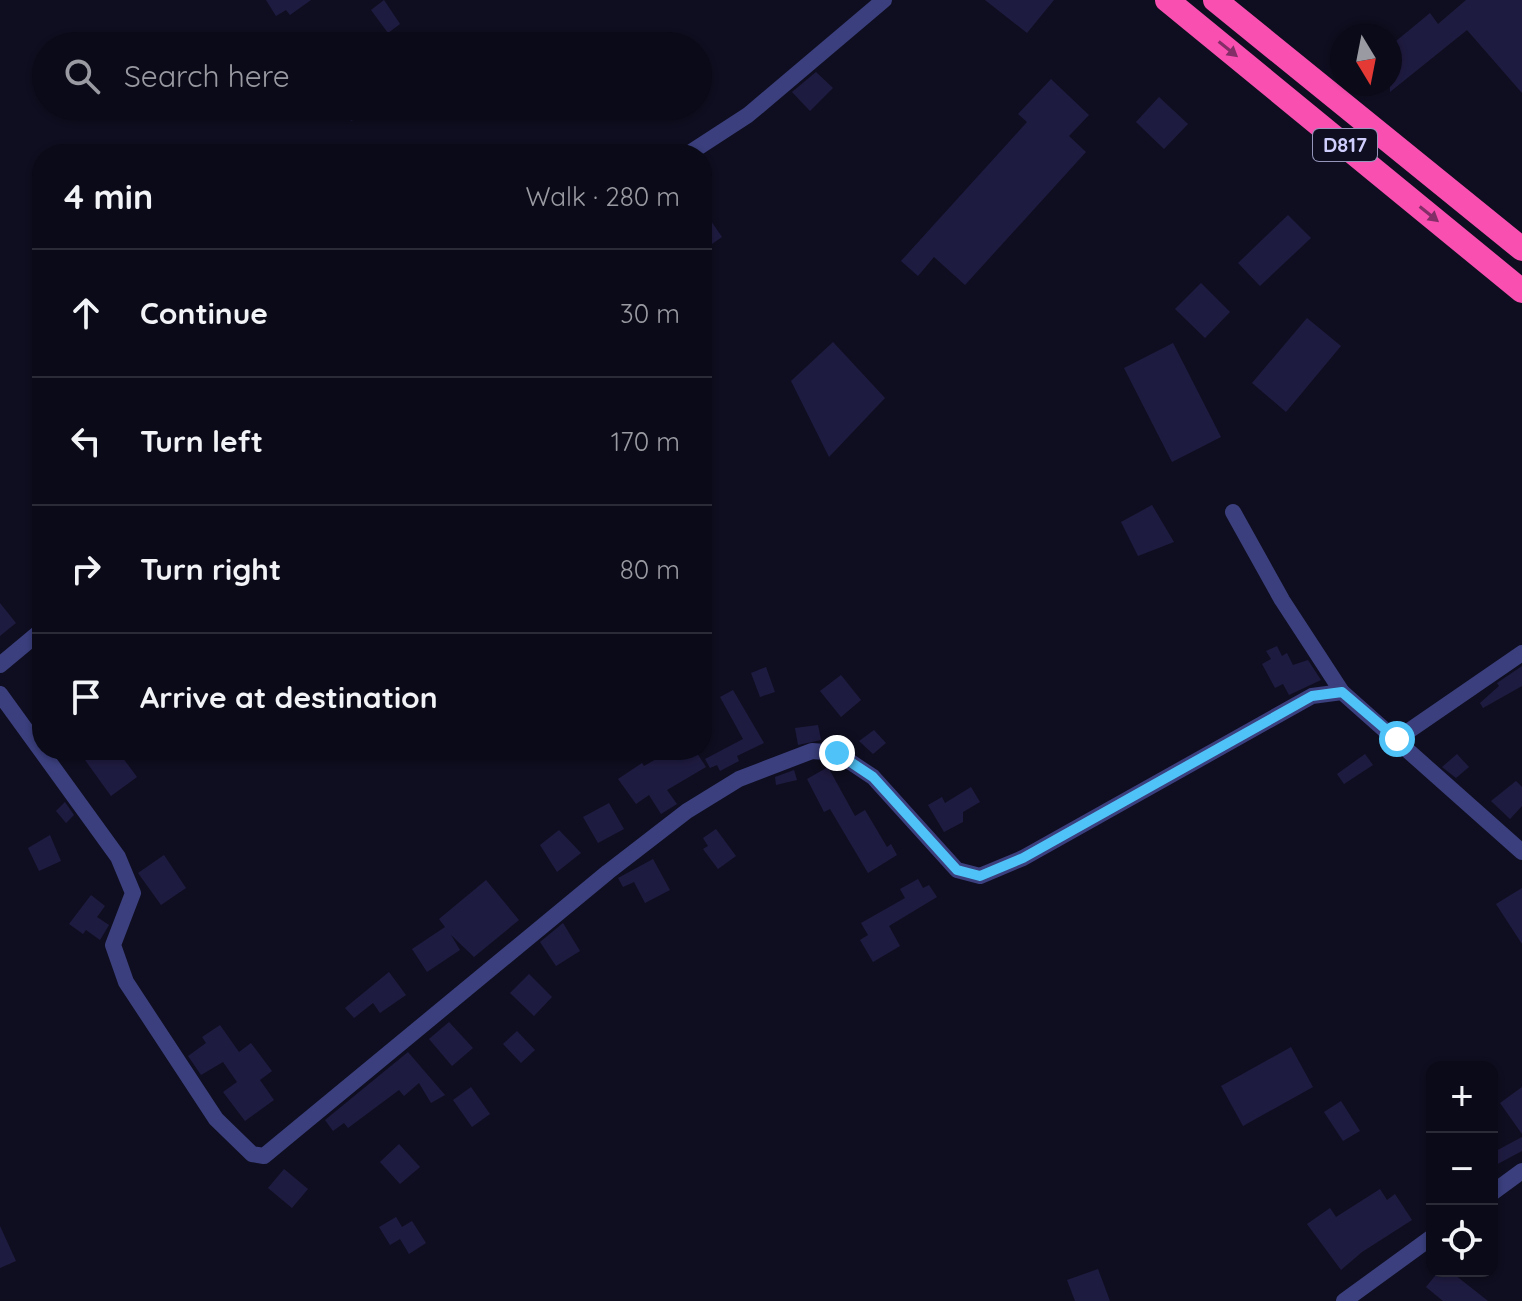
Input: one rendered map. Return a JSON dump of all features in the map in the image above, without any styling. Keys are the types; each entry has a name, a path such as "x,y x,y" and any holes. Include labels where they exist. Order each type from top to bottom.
{"highway":[{"name":"D817","path":"1167,0 1522,291"},
{"name":"D817","path":"1215,0 1522,249"}],"street":[{"path":"703,144 748,115 884,0"},
{"path":"1233,512 1282,600 1342,692 1522,852"},
{"path":"0,665 32,638"},
{"path":"1397,739 1522,653"},
{"path":"48,760 118,857 133,893 113,945 126,982 216,1119 252,1154 264,1156 608,872 687,811 739,779 812,751 837,753 873,777 957,870 980,876 1023,858 1312,696 1342,692"},
{"path":"0,694 32,738"},
{"path":"1498,1189 1522,1171"},
{"path":"1344,1301 1426,1241"}],"building":[{"path":"266,0 311,0 290,15 286,10 276,16"},
{"path":"384,0 400,24 387,32 371,10"},
{"path":"985,0 1054,0 1027,33"},
{"path":"1466,0 1522,0 1522,93 1467,30 1402,82 1402,36 1430,13 1438,24"},
{"path":"816,72 833,88 810,111 792,92"},
{"path":"1051,79 1089,115 1069,136 1086,152 965,285 934,257 918,276 901,261 1027,122 1018,114"},
{"path":"1159,97 1188,124 1164,149 1136,122"},
{"path":"1288,215 1311,238 1260,286 1238,263"},
{"path":"712,222 722,237 712,244"},
{"path":"1201,283 1230,312 1205,338 1175,309"},
{"path":"1307,318 1341,346 1286,412 1252,383"},
{"path":"833,342 885,398 829,457 791,381"},
{"path":"1173,343 1221,437 1172,462 1124,368"},
{"path":"1152,505 1174,542 1138,556 1121,522"},
{"path":"0,603 16,623 0,636"},
{"path":"1277,646 1282,656 1287,653 1293,665 1308,660 1321,680 1289,695 1283,684 1275,688 1262,664 1271,659 1266,651"},
{"path":"1522,666 1522,686 1483,708 1480,703 1499,686 1497,683"},
{"path":"766,667 775,692 760,697 751,673"},
{"path":"841,675 861,700 841,717 820,691"},
{"path":"733,690 764,743 737,756 739,761 720,771 717,765 710,768 706,760 712,760 712,755 743,739 720,697"},
{"path":"818,725 821,740 798,745 795,728"},
{"path":"874,730 886,743 873,754 859,741"},
{"path":"1365,754 1373,765 1344,784 1337,774"},
{"path":"1457,754 1469,767 1456,778 1442,767"},
{"path":"85,760 124,760 137,777 111,796"},
{"path":"654,760 701,760 706,767 667,790 677,804 661,814 649,795 636,804 618,779 642,763 644,766"},
{"path":"828,767 855,816 865,810 887,847 891,844 897,855 868,873 830,809 824,812 807,779"},
{"path":"794,770 797,780 776,785 775,777"},
{"path":"1516,781 1522,787 1522,806 1510,819 1491,801"},
{"path":"971,787 980,802 963,812 963,822 944,832 928,805 942,797 945,803"},
{"path":"65,802 74,815 66,823 56,811"},
{"path":"609,803 624,829 598,843 583,817"},
{"path":"716,829 736,856 718,869 703,849 708,846 703,838"},
{"path":"559,830 581,853 557,872 540,845"},
{"path":"50,835 61,861 39,871 28,848"},
{"path":"164,855 186,888 161,905 138,873"},
{"path":"653,859 670,890 645,903 634,882 623,887 618,878"},
{"path":"918,879 923,888 929,885 937,897 889,926 900,946 873,962 860,940 868,935 861,923 905,898 900,889"},
{"path":"486,880 519,920 474,957 451,935 460,950 427,972 412,949 445,927 439,919"},
{"path":"1522,888 1522,944 1496,904"},
{"path":"91,895 105,906 97,917 109,925 100,940 86,930 83,934 69,924"},
{"path":"563,923 580,951 556,966 540,942"},
{"path":"389,972 406,995 380,1013 373,1003 354,1018 345,1008"},
{"path":"529,974 552,997 534,1016 510,993"},
{"path":"449,1022 473,1048 452,1066 429,1039"},
{"path":"220,1025 239,1052 251,1043 272,1071 260,1080 274,1100 245,1121 223,1092 237,1082 223,1062 201,1075 188,1056 206,1043 202,1037"},
{"path":"517,1031 535,1050 521,1063 503,1044"},
{"path":"1291,1047 1313,1087 1243,1126 1221,1086"},
{"path":"408,1052 445,1095 431,1103 419,1083 404,1096 399,1090 348,1128 344,1123 333,1131 325,1120"},
{"path":"471,1087 490,1114 472,1127 453,1100"},
{"path":"1522,1087 1522,1134 1500,1103"},
{"path":"1341,1101 1360,1131 1343,1141 1324,1112"},
{"path":"1522,1137 1522,1151 1498,1164 1498,1150"},
{"path":"399,1144 420,1167 400,1184 380,1162"},
{"path":"284,1169 308,1189 292,1208 268,1188"},
{"path":"1380,1189 1387,1200 1395,1194 1412,1220 1362,1252 1341,1270 1307,1224 1330,1208 1336,1217"},
{"path":"396,1217 402,1227 412,1221 426,1243 409,1254 400,1239 390,1245 379,1227"},
{"path":"0,1226 16,1261 0,1268"},
{"path":"1098,1269 1110,1301 1075,1301 1067,1280"},
{"path":"1434,1277 1458,1277 1488,1301 1443,1301 1426,1287"}],"route":[{"path":"837,753 873,777 957,870 980,876 1023,858 1312,696 1342,692 1397,739"}]}
